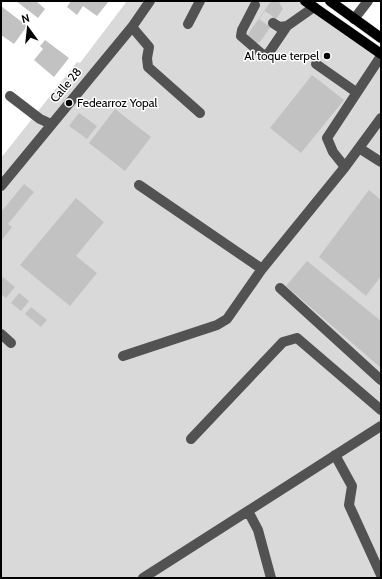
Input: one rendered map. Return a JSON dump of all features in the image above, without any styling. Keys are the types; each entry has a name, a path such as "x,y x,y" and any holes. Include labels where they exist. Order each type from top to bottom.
{"main road":[{"path":"305,1 381,55"},
{"path":"330,1 381,38"}],"street":[{"name":"Calle 28","path":"1,186 132,27 150,1"},
{"path":"188,24 200,1"},
{"path":"354,19 368,1"},
{"path":"256,3 242,30 241,36 263,56 268,54 287,26 314,7"},
{"path":"256,3 257,11 262,15"},
{"path":"273,23 279,27 287,26"},
{"path":"132,27 149,47 148,67 200,113"},
{"path":"345,166 333,152 327,138 381,55"},
{"path":"316,64 356,92"},
{"path":"10,96 40,119 51,124"},
{"path":"123,356 217,325 227,319 262,269 345,166 381,118"},
{"path":"359,148 381,162"},
{"path":"139,185 262,269"},
{"path":"280,288 381,380"},
{"path":"1,334 11,343"},
{"path":"191,438 283,342 297,338 381,410"},
{"path":"143,578 381,426"},
{"path":"335,455 352,486 349,505 381,575"},
{"path":"248,511 258,530 271,578"}],"shaded area":[{"path":"127,1 299,1 381,58 381,578 1,578 1,158 77,62 80,63"}],"building":[{"path":"16,1 36,1 45,9 38,18"},
{"path":"71,1 109,1 97,16 83,6 77,15 67,7"},
{"path":"271,1 279,2 283,9 260,42 256,43 249,38 248,34"},
{"path":"1,6 27,26 14,44 1,35"},
{"path":"45,40 69,58 54,77 34,60 43,49 40,46"},
{"path":"312,75 344,100 301,153 270,128"},
{"path":"115,109 151,137 125,171 89,143"},
{"path":"79,113 97,126 87,139 69,126"},
{"path":"24,184 34,192 8,224 12,227 1,241 1,212"},
{"path":"369,190 381,200 381,276 366,296 319,257"},
{"path":"76,198 104,222 76,256 97,273 70,306 20,265"},
{"path":"307,261 381,321 381,368 286,286"},
{"path":"3,277 15,287 6,298 1,294 1,279"},
{"path":"19,293 29,301 21,311 11,303"},
{"path":"31,307 47,320 41,327 25,314"}],"tunnel":[{"path":"262,15 273,23"}],"place":[{"name":"Al toque terpel","path":"327,56"},
{"name":"Fedearroz Yopal","path":"69,103"}]}
